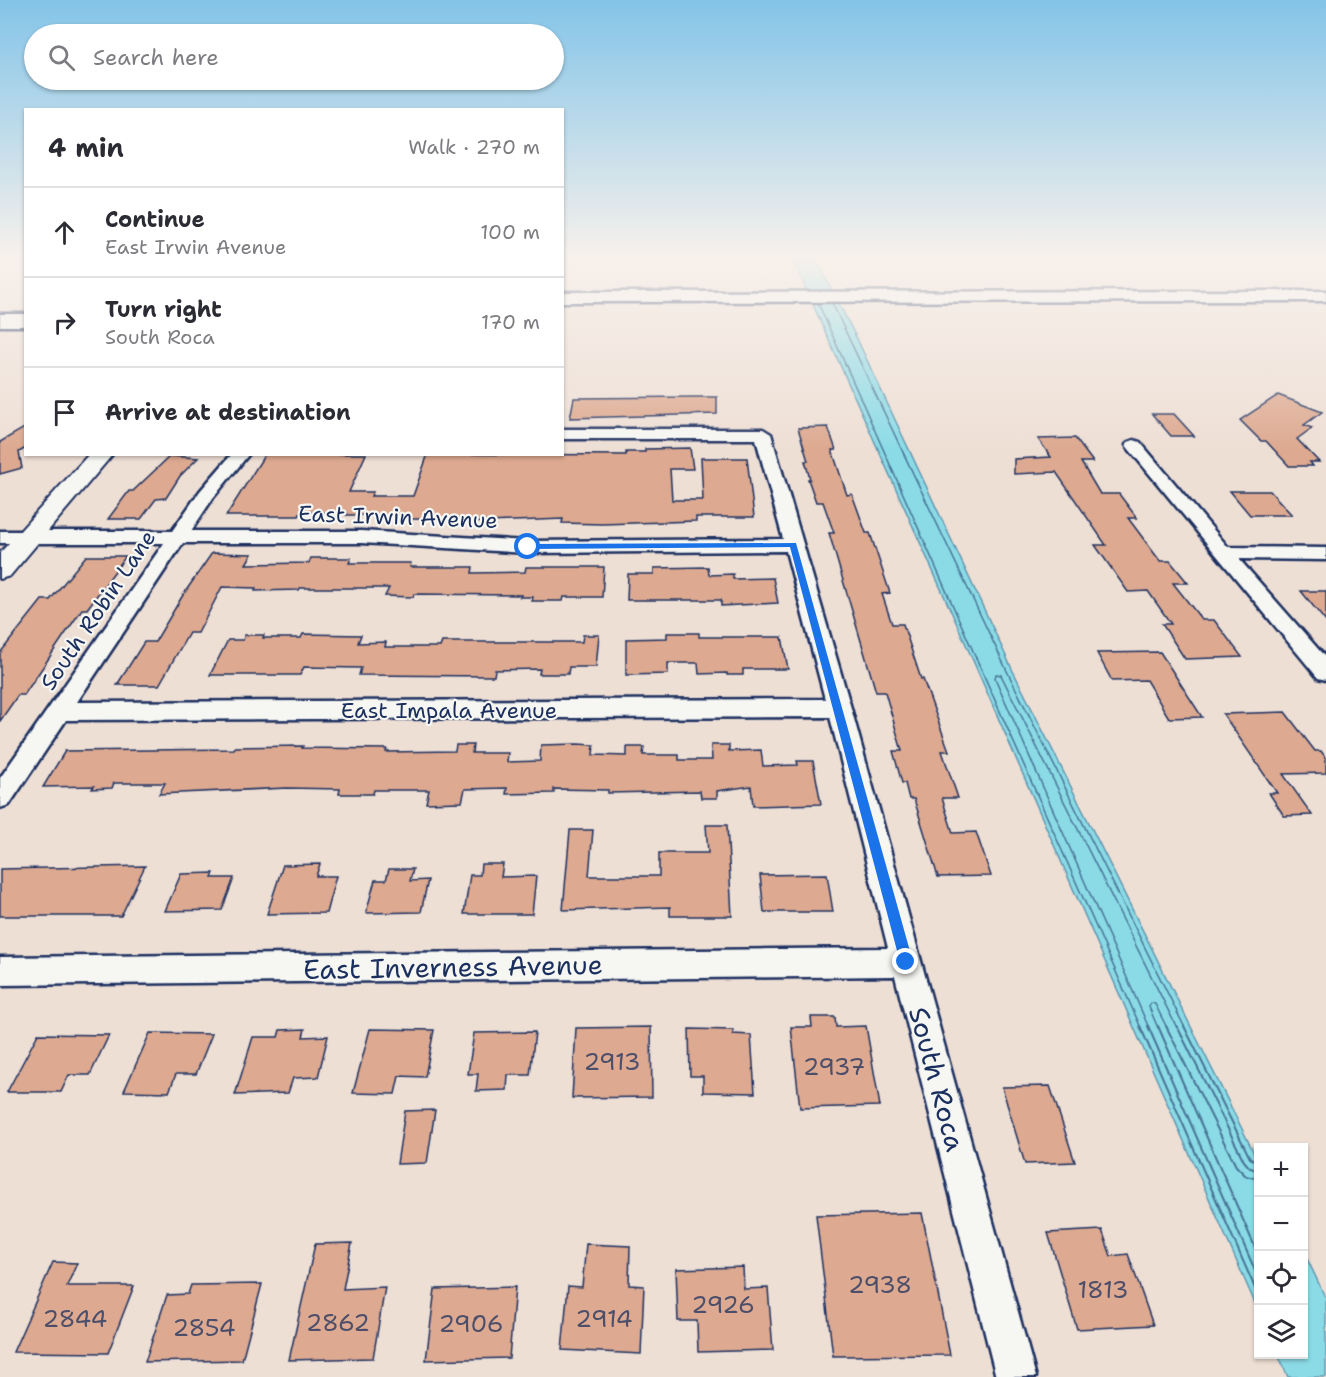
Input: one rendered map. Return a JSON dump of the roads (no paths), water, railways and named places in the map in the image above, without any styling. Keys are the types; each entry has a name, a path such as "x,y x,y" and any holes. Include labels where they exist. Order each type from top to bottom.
{"main road":[{"path":"0,570 100,456"}],"street":[{"name":"South Roca","path":"564,434 763,434 839,708 1016,1377"},
{"path":"1134,445 1326,672"},
{"name":"South Robin Lane","path":"0,798 176,537 206,495 240,456"},
{"name":"East Irwin Avenue","path":"0,537 361,537 528,547 793,545"},
{"path":"1223,553 1326,554"},
{"name":"East Impala Avenue","path":"58,711 839,708"},
{"name":"East Inverness Avenue","path":"0,971 906,962"}],"water":[{"path":"820,321 848,321 1013,671 1254,1153 1254,1301 964,640"},
{"path":"1308,1261 1326,1299 1326,1377 1288,1377 1280,1359 1308,1359"}]}
